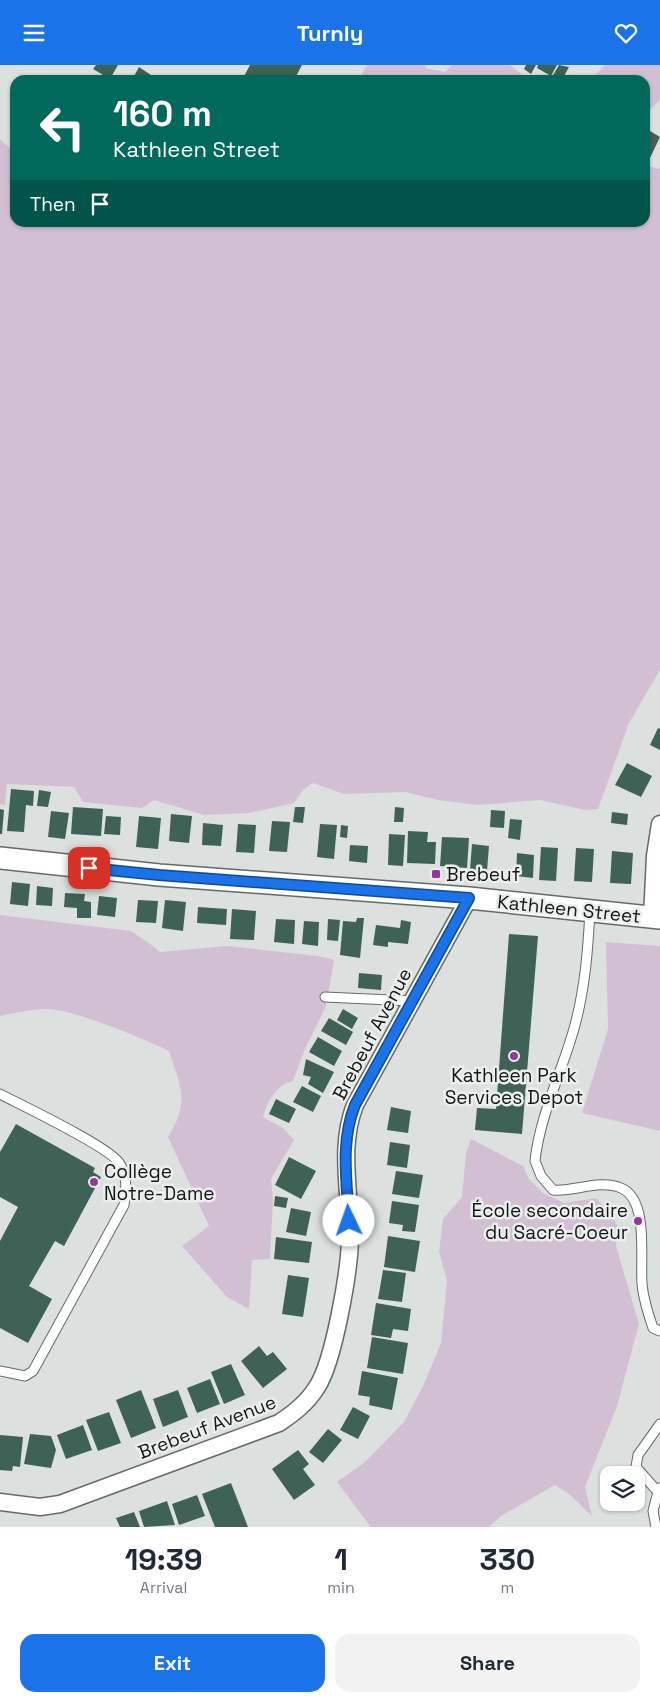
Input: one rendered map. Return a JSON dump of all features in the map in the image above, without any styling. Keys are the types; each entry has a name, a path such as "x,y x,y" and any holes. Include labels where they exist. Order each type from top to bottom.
{"street":[{"path":"656,918 655,856 660,824"},
{"name":"Kathleen Street","path":"0,858 159,875 469,898 656,918"},
{"name":"Brebeuf Avenue","path":"0,1502 40,1507 60,1504 279,1423 307,1402 318,1387 329,1363 350,1241 345,1142 347,1125 355,1105 469,898"}],"lane":[{"path":"590,911 584,983 575,1026 561,1065 535,1161 541,1176 553,1190 564,1191 607,1185 620,1187 630,1193 641,1217 642,1284 646,1309 653,1328 660,1331"},
{"path":"326,997 412,1001"},
{"path":"0,1094 104,1149 120,1163 127,1183 124,1205 33,1371 24,1376 0,1371"},
{"path":"656,1527 653,1511 659,1490 636,1467 638,1455 660,1424"}],"shaded area":[{"path":"367,65 426,65 426,68 445,72 452,65 510,65 523,75 361,75"},
{"path":"605,65 660,65 660,100 650,109 650,75 595,75"},
{"path":"0,139 10,148 10,227 650,227 650,166 660,169 660,670 629,723 598,809 585,810 540,800 477,805 438,800 405,792 344,794 313,783 303,790 294,803 249,813 204,815 154,800 142,808 83,802 74,787 7,784 5,805 0,804"},
{"path":"0,915 131,931 160,952 228,946 318,956 334,960 326,1006 305,1049 293,1081 277,1090 267,1105 263,1117 283,1128 294,1140 271,1179 273,1200 270,1259 252,1260 249,1309 227,1297 182,1246 209,1226 168,1137 175,1125 181,1104 180,1085 169,1051 108,1025 72,1013 46,1009 0,1016"},
{"path":"606,942 660,946 660,1131 582,1113 608,1029"},
{"path":"471,1139 523,1166 529,1179 543,1193 564,1203 596,1198 612,1214 618,1228 616,1246 639,1324 617,1406 585,1487 592,1516 569,1494 555,1485 501,1516 489,1527 371,1527 337,1482 365,1462 404,1422 423,1386 441,1343 447,1281 439,1252 443,1219 462,1197 466,1153"}],"building":[{"path":"96,65 118,65 112,75 103,75 93,69"},
{"path":"250,65 302,65 297,75 245,75"},
{"path":"526,65 536,65 531,74 524,69"},
{"path":"538,65 557,65 552,75 537,68"},
{"path":"559,65 569,67 565,75 553,75"},
{"path":"139,67 151,75 135,75"},
{"path":"650,131 660,137 650,158"},
{"path":"658,728 660,729 660,750 650,745"},
{"path":"627,763 652,776 641,797 615,785"},
{"path":"11,789 34,791 33,806 26,805 24,832 7,831"},
{"path":"39,790 51,792 48,807 37,806"},
{"path":"73,807 103,809 101,836 71,834"},
{"path":"295,807 305,807 303,823 293,822"},
{"path":"395,807 404,808 403,822 394,822"},
{"path":"0,809 4,810 2,834 0,834"},
{"path":"491,810 505,811 504,828 490,827"},
{"path":"51,811 69,813 65,839 48,837"},
{"path":"612,812 628,814 627,825 611,823"},
{"path":"171,814 192,816 189,843 169,841"},
{"path":"106,816 121,817 120,835 104,834"},
{"path":"139,816 161,818 158,849 136,847"},
{"path":"510,819 522,820 520,840 508,838"},
{"path":"272,821 290,822 287,852 269,851"},
{"path":"203,823 223,825 221,846 202,845"},
{"path":"238,824 256,825 254,853 236,852"},
{"path":"320,824 337,825 334,859 317,857"},
{"path":"341,825 348,826 347,838 340,837"},
{"path":"408,831 428,832 427,842 436,842 435,864 407,863"},
{"path":"389,834 405,835 403,866 388,865"},
{"path":"442,837 469,838 467,868 440,866"},
{"path":"472,844 489,846 487,871 470,870"},
{"path":"350,845 368,846 367,863 349,861"},
{"path":"541,847 558,848 556,881 539,880"},
{"path":"576,848 594,849 592,882 574,881"},
{"path":"612,851 633,853 631,884 610,883"},
{"path":"517,853 534,855 533,878 516,876"},
{"path":"12,882 30,884 28,906 10,904"},
{"path":"37,886 53,888 52,906 36,905"},
{"path":"65,893 85,894 84,901 91,902 91,918 77,918 77,908 64,907"},
{"path":"99,896 117,898 115,917 97,915"},
{"path":"138,900 158,901 156,923 136,922"},
{"path":"165,900 186,902 183,931 162,928"},
{"path":"198,907 227,909 226,925 197,923"},
{"path":"232,909 256,911 254,940 230,939"},
{"path":"357,918 364,918 360,958 340,955 343,921 356,922"},
{"path":"276,919 295,920 294,944 274,942"},
{"path":"328,919 340,920 338,941 327,940"},
{"path":"401,920 411,922 408,944 388,942 388,947 373,945 376,925 400,928"},
{"path":"304,921 319,922 318,946 302,944"},
{"name":"Kathleen Park Services Depot","path":"509,934 538,936 522,1134 475,1130 477,1108 496,1109"},
{"path":"359,973 382,975 381,990 358,988"},
{"path":"343,1009 358,1018 352,1029 337,1020"},
{"path":"329,1018 353,1032 346,1045 321,1031"},
{"path":"318,1037 342,1051 334,1066 309,1052"},
{"path":"306,1059 334,1072 323,1093 308,1084 311,1077 303,1075"},
{"path":"302,1086 321,1096 313,1112 293,1102"},
{"path":"276,1099 296,1109 289,1123 269,1114"},
{"path":"391,1107 411,1111 408,1133 387,1130"},
{"path":"16,1124 95,1168 93,1172 101,1177 64,1246 55,1241 29,1286 52,1299 28,1343 0,1328 0,1241 18,1207 0,1197 0,1152"},
{"path":"390,1142 410,1145 407,1168 387,1165"},
{"path":"289,1157 316,1171 301,1199 275,1185"},
{"path":"396,1171 423,1175 419,1198 392,1194"},
{"path":"275,1196 288,1198 286,1208 274,1206"},
{"path":"392,1201 419,1205 415,1232 402,1231 403,1225 389,1223"},
{"path":"291,1208 311,1212 306,1236 286,1232"},
{"path":"388,1236 420,1241 415,1272 384,1267"},
{"path":"276,1237 312,1242 309,1263 274,1259"},
{"path":"383,1270 406,1273 402,1302 378,1299"},
{"path":"288,1275 309,1278 303,1317 282,1314"},
{"path":"376,1303 411,1309 408,1331 393,1329 391,1338 371,1335"},
{"path":"372,1337 408,1343 403,1374 367,1368"},
{"path":"259,1346 267,1356 273,1352 287,1369 263,1388 241,1361"},
{"path":"231,1364 245,1395 224,1404 211,1372"},
{"path":"362,1371 398,1378 392,1410 369,1405 370,1397 358,1395"},
{"path":"210,1379 220,1404 197,1413 187,1388"},
{"path":"141,1390 156,1428 131,1438 116,1400"},
{"path":"178,1390 188,1417 163,1427 153,1399"},
{"path":"353,1407 370,1416 358,1439 340,1430"},
{"path":"109,1412 121,1443 98,1451 86,1420"},
{"path":"83,1425 92,1450 66,1459 57,1435"},
{"path":"328,1429 342,1440 323,1463 309,1452"},
{"path":"30,1434 51,1436 56,1450 51,1468 24,1464"},
{"path":"0,1435 23,1437 20,1467 13,1466 12,1471 0,1470"},
{"path":"298,1450 309,1464 303,1469 315,1485 294,1500 272,1469"},
{"path":"231,1483 248,1527 215,1527 202,1494"},
{"path":"197,1495 205,1516 179,1525 172,1504"},
{"path":"167,1501 175,1525 144,1527 139,1511"},
{"path":"134,1512 140,1527 120,1527 116,1518"}],"place":[{"name":"Brebeuf","path":"436,874"},
{"name":"Kathleen Park Services Depot","path":"514,1056"},
{"name":"Collège Notre-Dame","path":"94,1182"},
{"name":"École secondaire du Sacré-Coeur","path":"638,1221"}],"route":[{"path":"89,868 469,898 355,1105 347,1125 345,1142 349,1221"}]}
